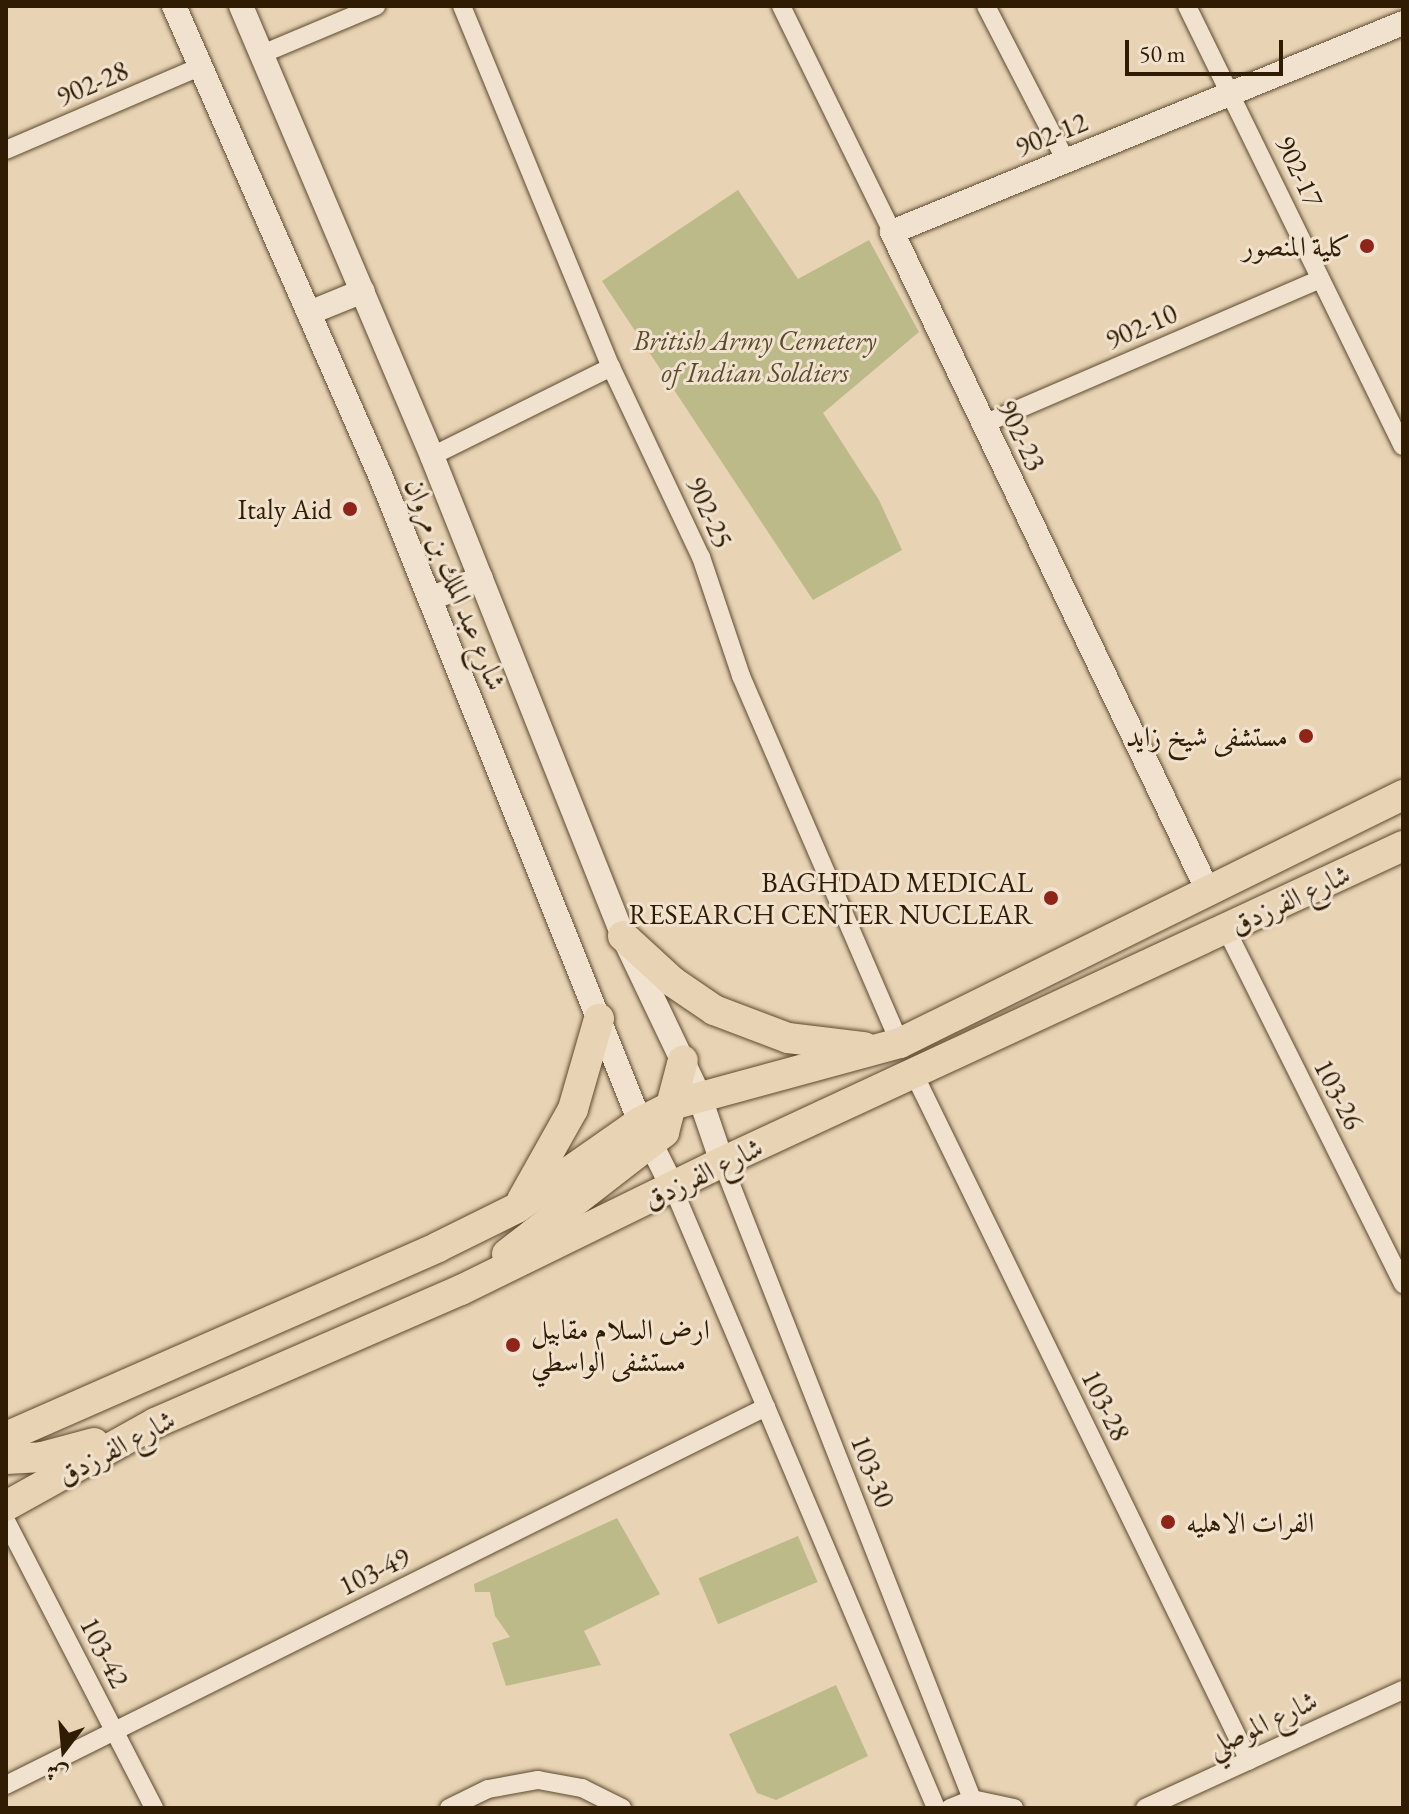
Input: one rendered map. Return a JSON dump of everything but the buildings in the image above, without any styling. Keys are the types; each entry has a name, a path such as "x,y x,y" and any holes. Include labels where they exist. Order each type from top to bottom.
{"main road":[{"name":"شارع الفرزدق","path":"6,1437 364,1282 517,1208 646,1133 687,1099 893,1046 1403,795"},
{"name":"شارع الفرزدق","path":"6,1506 155,1423 461,1290 722,1162 1403,846"},
{"path":"623,936 673,982 753,1028 803,1040 893,1046"},
{"path":"517,1208 573,1109 599,1019"},
{"path":"683,1060 687,1099"},
{"path":"461,1290 646,1133"},
{"path":"6,1459 62,1453 155,1423"}],"street":[{"name":"شارع عبد الملك بن مروان","path":"174,6 430,599 646,1133 673,1188"},
{"name":"شارع عبد الملك بن مروان","path":"241,6 432,456 623,936 683,1060"},
{"path":"262,54 376,6"},
{"name":"902-25","path":"462,6 611,367 701,557 741,676 893,1046"},
{"name":"902-23","path":"781,6 1208,891"},
{"path":"986,6 1066,161"},
{"name":"902-17","path":"1187,6 1403,446"},
{"name":"902-12","path":"892,232 1403,23"},
{"name":"902-28","path":"6,150 200,67"},
{"name":"902-10","path":"984,424 1319,280"},
{"path":"309,313 363,291"},
{"path":"432,456 611,367"},
{"path":"430,599 481,578"},
{"name":"103-26","path":"1226,929 1403,1284"},
{"name":"103-28","path":"914,1074 1249,1761"},
{"path":"687,1099 722,1162"},
{"name":"103-30","path":"722,1162 972,1799"},
{"path":"673,1188 936,1808"},
{"name":"103-49","path":"6,1785 766,1407"},
{"name":"103-42","path":"6,1521 154,1808"},
{"name":"شارع الموصلي","path":"1145,1808 1403,1690"},
{"path":"449,1808 488,1789 538,1780 582,1788 622,1808"},
{"path":"950,1808 972,1799 1014,1808"}],"green space":[{"name":"British Army Cemetery of Indian Soldiers","path":"738,190 798,279 869,240 919,332 823,413 879,500 902,550 813,600 602,281"},
{"path":"617,1518 660,1594 584,1631 601,1665 506,1686 492,1643 510,1637 495,1616 490,1592 475,1592 474,1584"},
{"path":"798,1536 818,1582 718,1624 699,1578"},
{"path":"836,1685 868,1756 776,1800 757,1793 729,1734"}],"place":[{"name":"كلية المنصور","path":"1367,246"},
{"name":"Italy Aid","path":"350,509"},
{"name":"مستشفى شيخ زايد","path":"1306,736"},
{"name":"BAGHDAD MEDICAL RESEARCH CENTER NUCLEAR","path":"1051,898"},
{"name":"ارض السلام مقابيل مستشفى الواسطي","path":"513,1345"},
{"name":"الفرات الاهليه","path":"1168,1522"}]}
